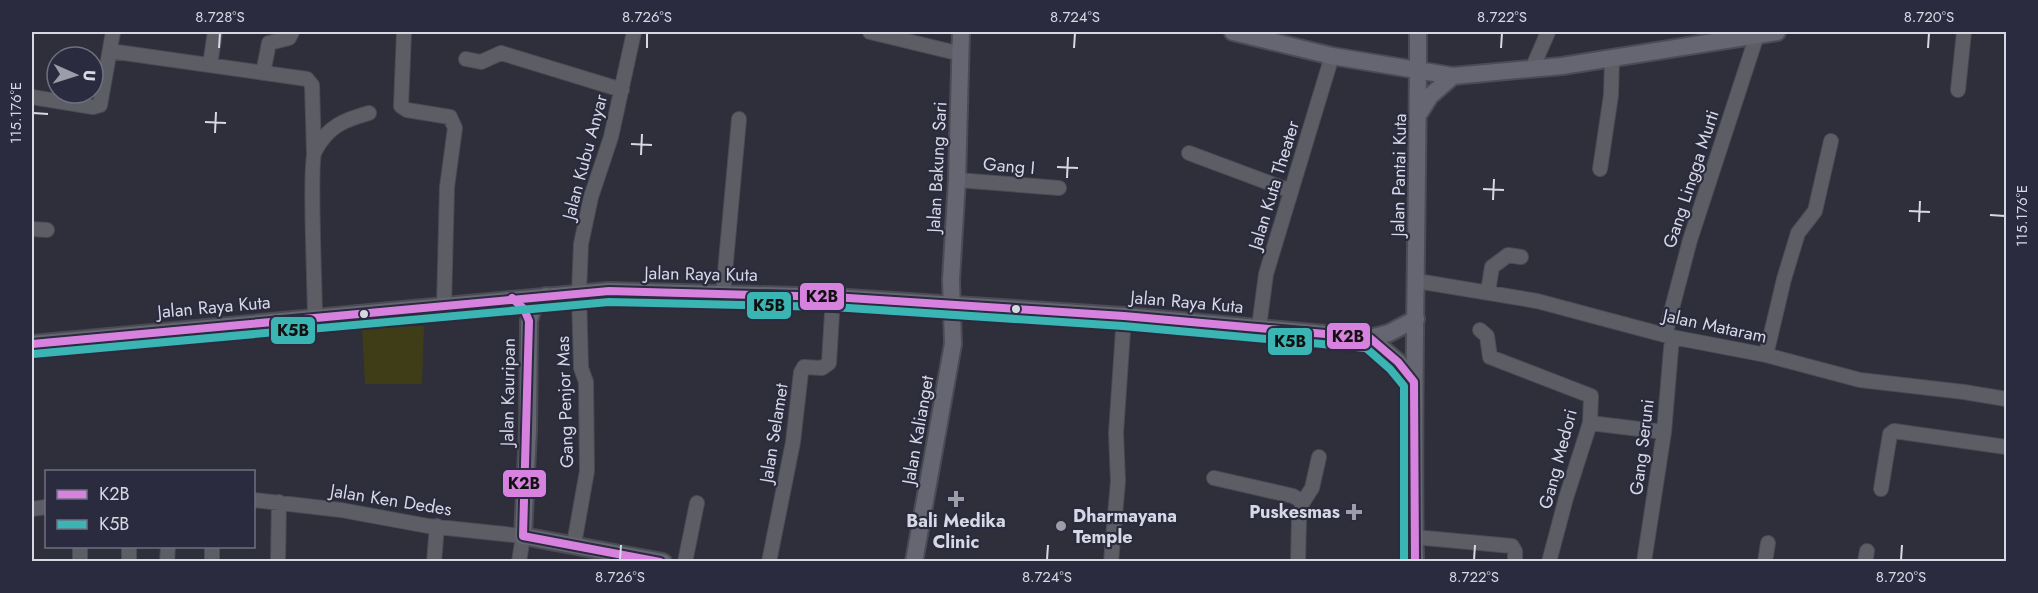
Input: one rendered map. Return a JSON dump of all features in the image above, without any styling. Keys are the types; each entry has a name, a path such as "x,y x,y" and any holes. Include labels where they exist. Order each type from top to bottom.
{"main road":[{"name":"Jalan Bakung Sari","path":"952,305 951,280 957,180 961,32"},
{"path":"1233,32 1332,56 1453,76 1612,59 1717,36 1777,32"},
{"name":"Jalan Pantai Kuta","path":"1416,320 1418,32"},
{"path":"1419,112 1430,96 1453,76"},
{"name":"Jalan Raya Kuta","path":"32,344 579,293 833,297 1124,316 1370,338 1389,333 1416,320"},
{"name":"Jalan Kauripan","path":"523,536 528,430 529,321 532,310 546,296"},
{"name":"Jalan Kauripan","path":"512,298 524,309 529,321"},
{"name":"Jalan Kalianget","path":"914,561 949,373 953,344 952,305"},
{"path":"1415,561 1416,320"},
{"path":"1370,338 1398,362 1414,382"},
{"path":"523,536 663,561"}],"street":[{"path":"32,97 96,107 101,101 113,32"},
{"path":"210,65 214,32"},
{"path":"263,73 269,43 289,38 292,32"},
{"path":"404,32 401,106 407,110 450,117 455,128 447,187 444,307"},
{"name":"Jalan Kubu Anyar","path":"579,293 579,258 584,229 622,90 634,32"},
{"path":"870,32 961,54"},
{"path":"1532,69 1548,32"},
{"path":"1958,90 1964,32"},
{"name":"Gang Lingga Murti","path":"1668,336 1690,240 1757,35"},
{"path":"110,51 307,79 312,85 315,316"},
{"path":"466,59 481,62 501,53 622,90"},
{"name":"Jalan Kuta Theater","path":"1259,327 1266,274 1332,56"},
{"path":"1600,169 1611,95 1612,59"},
{"path":"314,153 333,126 340,121 369,113"},
{"path":"723,294 739,119"},
{"path":"1766,355 1784,279 1798,233 1815,211 1831,141"},
{"path":"1189,153 1291,191"},
{"name":"Gang I","path":"957,180 1059,188"},
{"path":"32,229 47,230"},
{"path":"1488,291 1492,267 1508,255 1521,256"},
{"name":"Jalan Mataram","path":"1417,281 1488,291 1537,301 1668,336 1766,355 1860,380 2007,399"},
{"name":"Gang Penjor Mas","path":"574,544 587,471 586,382 582,368 579,293"},
{"name":"Jalan Selamet","path":"769,561 793,442 801,372 804,367 822,368 828,363 833,297"},
{"path":"1111,561 1118,481 1116,432 1124,316"},
{"name":"Gang Medori","path":"1480,330 1487,336 1490,357 1590,394 1592,399 1590,423 1549,561"},
{"name":"Gang Seruni","path":"1644,561 1664,432 1668,336"},
{"path":"1590,423 1664,432"},
{"path":"1881,489 1890,434 1894,431 2007,447"},
{"path":"1298,561 1299,520 1303,502 1312,488 1318,457"},
{"path":"1214,478 1293,496 1303,502"},
{"name":"Jalan Ken Dedes","path":"255,500 523,536"},
{"path":"278,561 279,502"},
{"path":"685,561 697,503"},
{"path":"434,561 437,526"},
{"path":"519,561 523,536"},
{"path":"1414,537 1512,546 1515,551 1515,561"},
{"path":"1765,561 1768,543"}],"shaded area":[{"path":"424,326 422,384 365,384 362,328"}],"transit line":[{"name":"K2B","path":"32,344 609,291 833,297 1124,316 1370,338 1398,362 1414,382 1415,562"},
{"name":"K2B","path":"512,298 524,309 529,321 523,536 660,562"},
{"name":"K5B","path":"33,354 609,302 833,307 1123,326 1366,348 1390,369 1404,386 1404,562"}],"place":[{"name":"Bali Medika Clinic","path":"956,499"},
{"name":"Puskesmas","path":"1354,512"},
{"name":"Dharmayana Temple","path":"1061,526"}]}
